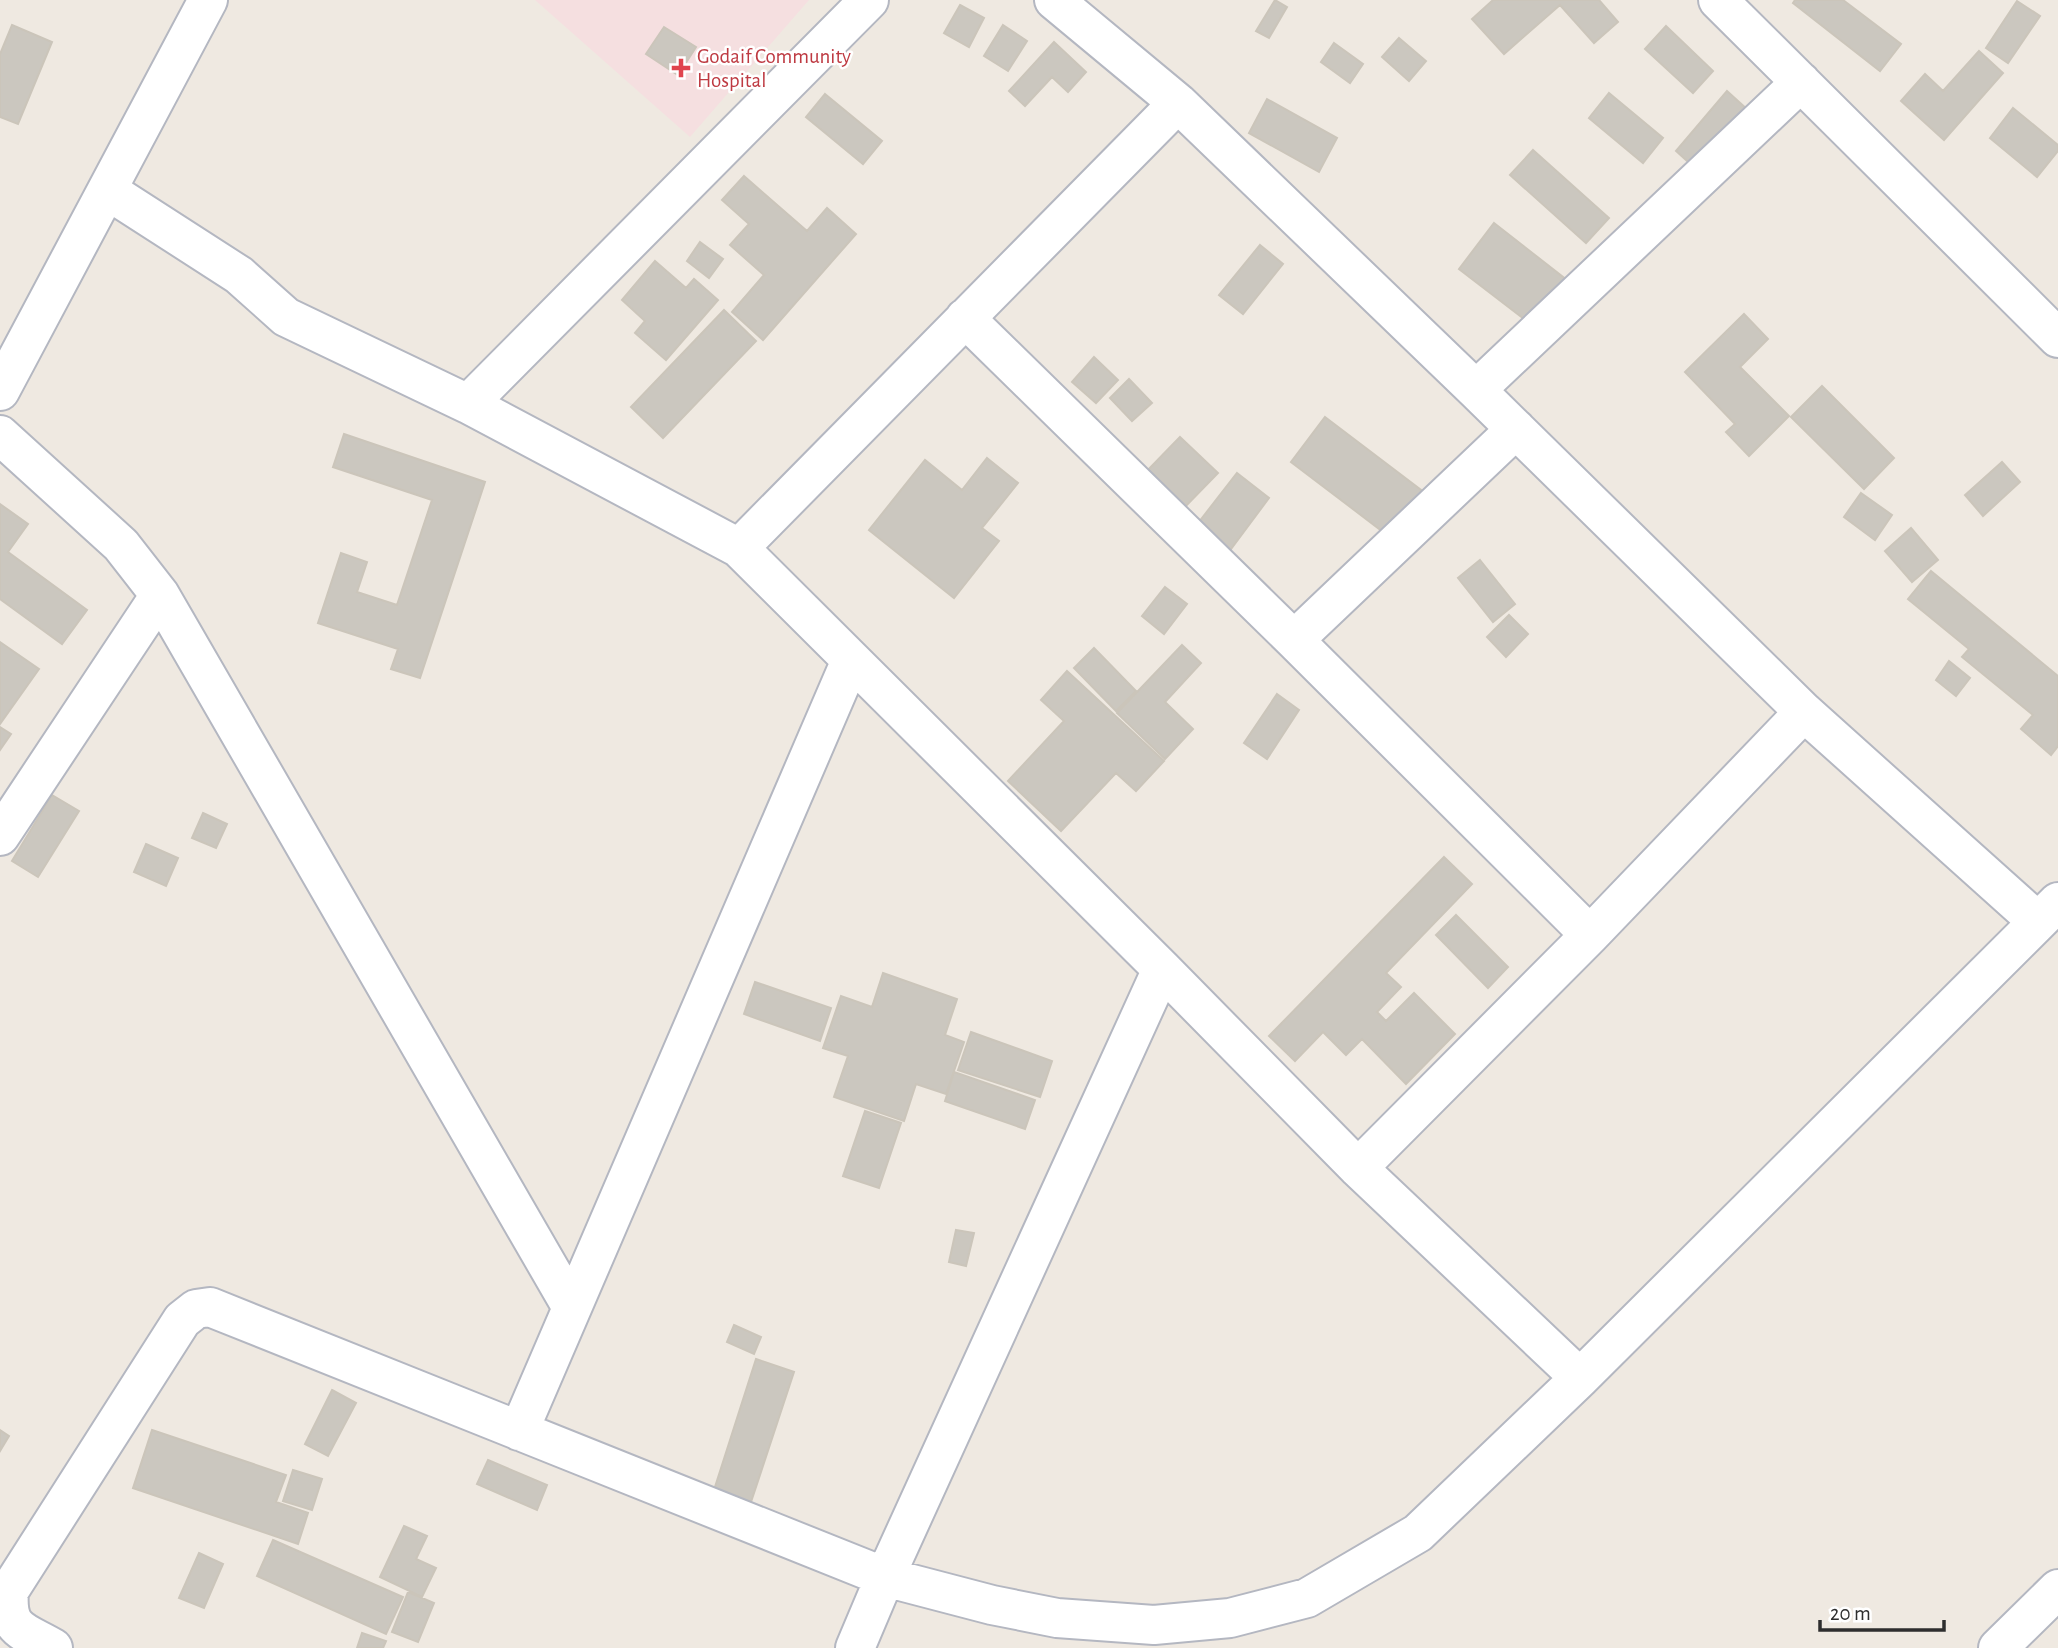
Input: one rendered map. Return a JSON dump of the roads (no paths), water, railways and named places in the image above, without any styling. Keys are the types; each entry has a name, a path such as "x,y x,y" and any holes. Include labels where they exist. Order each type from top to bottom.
{"street":[{"path":"0,391 208,0"},
{"path":"468,404 869,0"},
{"path":"54,1648 14,1626 7,1610 9,1591 182,1320 196,1310 211,1307 885,1577 992,1605 1057,1618 1154,1625 1230,1618 1307,1598 1418,1533 1580,1378 2048,911 1804,712 1178,103 1054,0"},
{"path":"1718,0 2058,338"},
{"path":"1476,390 1801,82"},
{"path":"739,548 1178,103"},
{"path":"107,190 239,275 286,317 468,404 739,548 1358,1168 1580,1378"},
{"path":"965,318 1590,935"},
{"path":"1294,640 1516,429"},
{"path":"0,435 121,545 160,595 571,1306"},
{"path":"0,836 160,595"},
{"path":"519,1430 851,660"},
{"path":"1358,1168 1590,935 1804,712"},
{"path":"855,1648 1162,969"},
{"path":"1998,1648 2058,1589"}],"place":[{"name":"Godaif Community Hospital","path":"681,68"}]}
